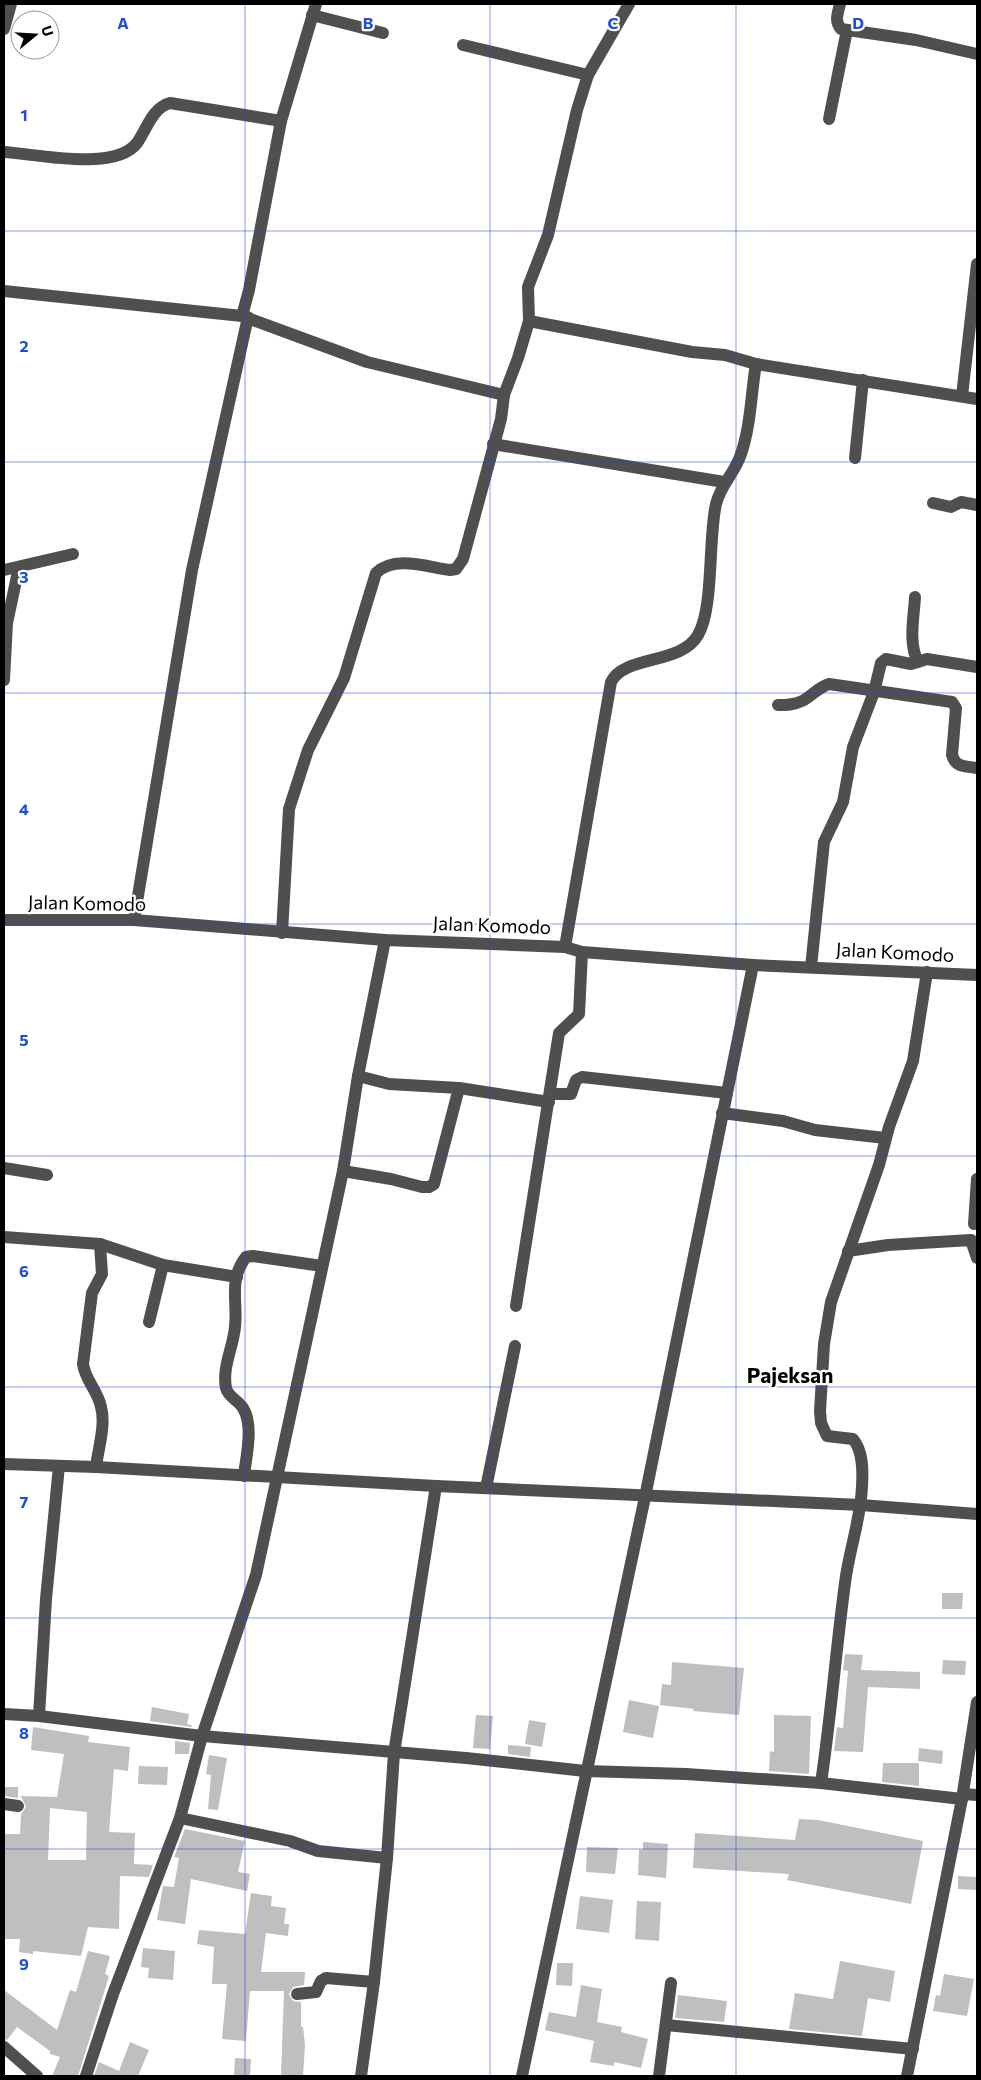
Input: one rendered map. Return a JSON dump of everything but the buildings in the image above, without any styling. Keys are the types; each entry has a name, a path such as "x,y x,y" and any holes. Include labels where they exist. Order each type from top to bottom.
{"street":[{"path":"4,30 11,4"},
{"path":"282,933 289,809 308,750 344,678 372,581 381,569 398,563 450,570 460,565 501,419 504,395 529,321 528,287 548,235 577,110 588,74 630,4"},
{"path":"837,4 837,25 841,29 916,40 977,54"},
{"path":"134,920 192,570 245,316 281,121 314,9 384,33"},
{"path":"829,119 847,30"},
{"path":"463,45 588,74"},
{"path":"4,152 83,159 104,159 116,156 128,152 136,144 156,111 162,105 170,102 281,121"},
{"path":"962,396 977,264"},
{"path":"4,291 245,316 367,362 504,395"},
{"path":"529,321 683,351 725,355 756,364 977,399"},
{"path":"565,947 610,682 618,672 682,651 698,636 707,598 710,537 716,503 724,482 733,474 742,452 748,428 756,364"},
{"path":"854,458 862,380"},
{"path":"493,444 724,482"},
{"path":"933,503 951,507 962,502 977,505"},
{"path":"4,570 74,554"},
{"path":"4,680 7,623 19,568"},
{"path":"915,596 912,635 914,653 918,662"},
{"path":"810,967 824,842 844,802 852,747 874,692 883,660 911,664 927,659 977,666"},
{"path":"778,705 802,701 818,688 829,684 952,702 956,708 952,755 954,763 960,766 977,768"},
{"name":"Jalan Komodo","path":"4,920 134,920 385,940 565,947 582,952 753,965 977,975"},
{"path":"86,2076 113,1994 180,1818 202,1736 256,1575 279,1476 343,1171 358,1076 385,940"},
{"path":"516,1306 559,1034 579,1014 582,952"},
{"path":"522,2076 645,1497 753,965"},
{"path":"822,1782 845,1580 861,1505 862,1483 860,1451 853,1439 827,1436 821,1423 826,1329 831,1302 874,1181 885,1138 913,1061 927,972"},
{"path":"358,1076 389,1084 459,1088 549,1098 571,1094 576,1080 582,1077 727,1093"},
{"path":"343,1171 391,1178 429,1187 434,1184 459,1088"},
{"path":"722,1113 783,1121 815,1130 885,1138"},
{"path":"4,1168 47,1175"},
{"path":"977,1178 976,1224 971,1240 977,1258"},
{"path":"4,1237 100,1244 163,1265 237,1277"},
{"path":"848,1251 898,1244 971,1240"},
{"path":"96,1467 102,1410 98,1396 84,1373 83,1364 92,1293 102,1274 100,1244"},
{"path":"244,1476 248,1419 243,1408 228,1393 226,1386 226,1364 235,1326 233,1299 237,1277 246,1257 253,1256 322,1266"},
{"path":"149,1322 163,1265"},
{"path":"486,1488 515,1346"},
{"path":"4,1464 96,1467 244,1476 279,1476 645,1497 861,1505 977,1514"},
{"path":"39,1716 46,1599 59,1466"},
{"path":"361,2076 374,1982 387,1858 394,1753 436,1486"},
{"path":"907,2076 962,1796 977,1702"},
{"path":"4,1714 39,1716 202,1736 466,1758 586,1771 686,1774 822,1782 962,1796 977,1795"},
{"path":"4,1804 18,1806"},
{"path":"180,1818 290,1841 318,1851 387,1858"},
{"path":"297,1994 316,1992 321,1981 326,1978 374,1982"},
{"path":"659,2076 671,1983"},
{"path":"666,2025 913,2049"},
{"path":"4,2047 37,2076"}],"district":[{"name":"Pajeksan","path":"790,1376"}]}
